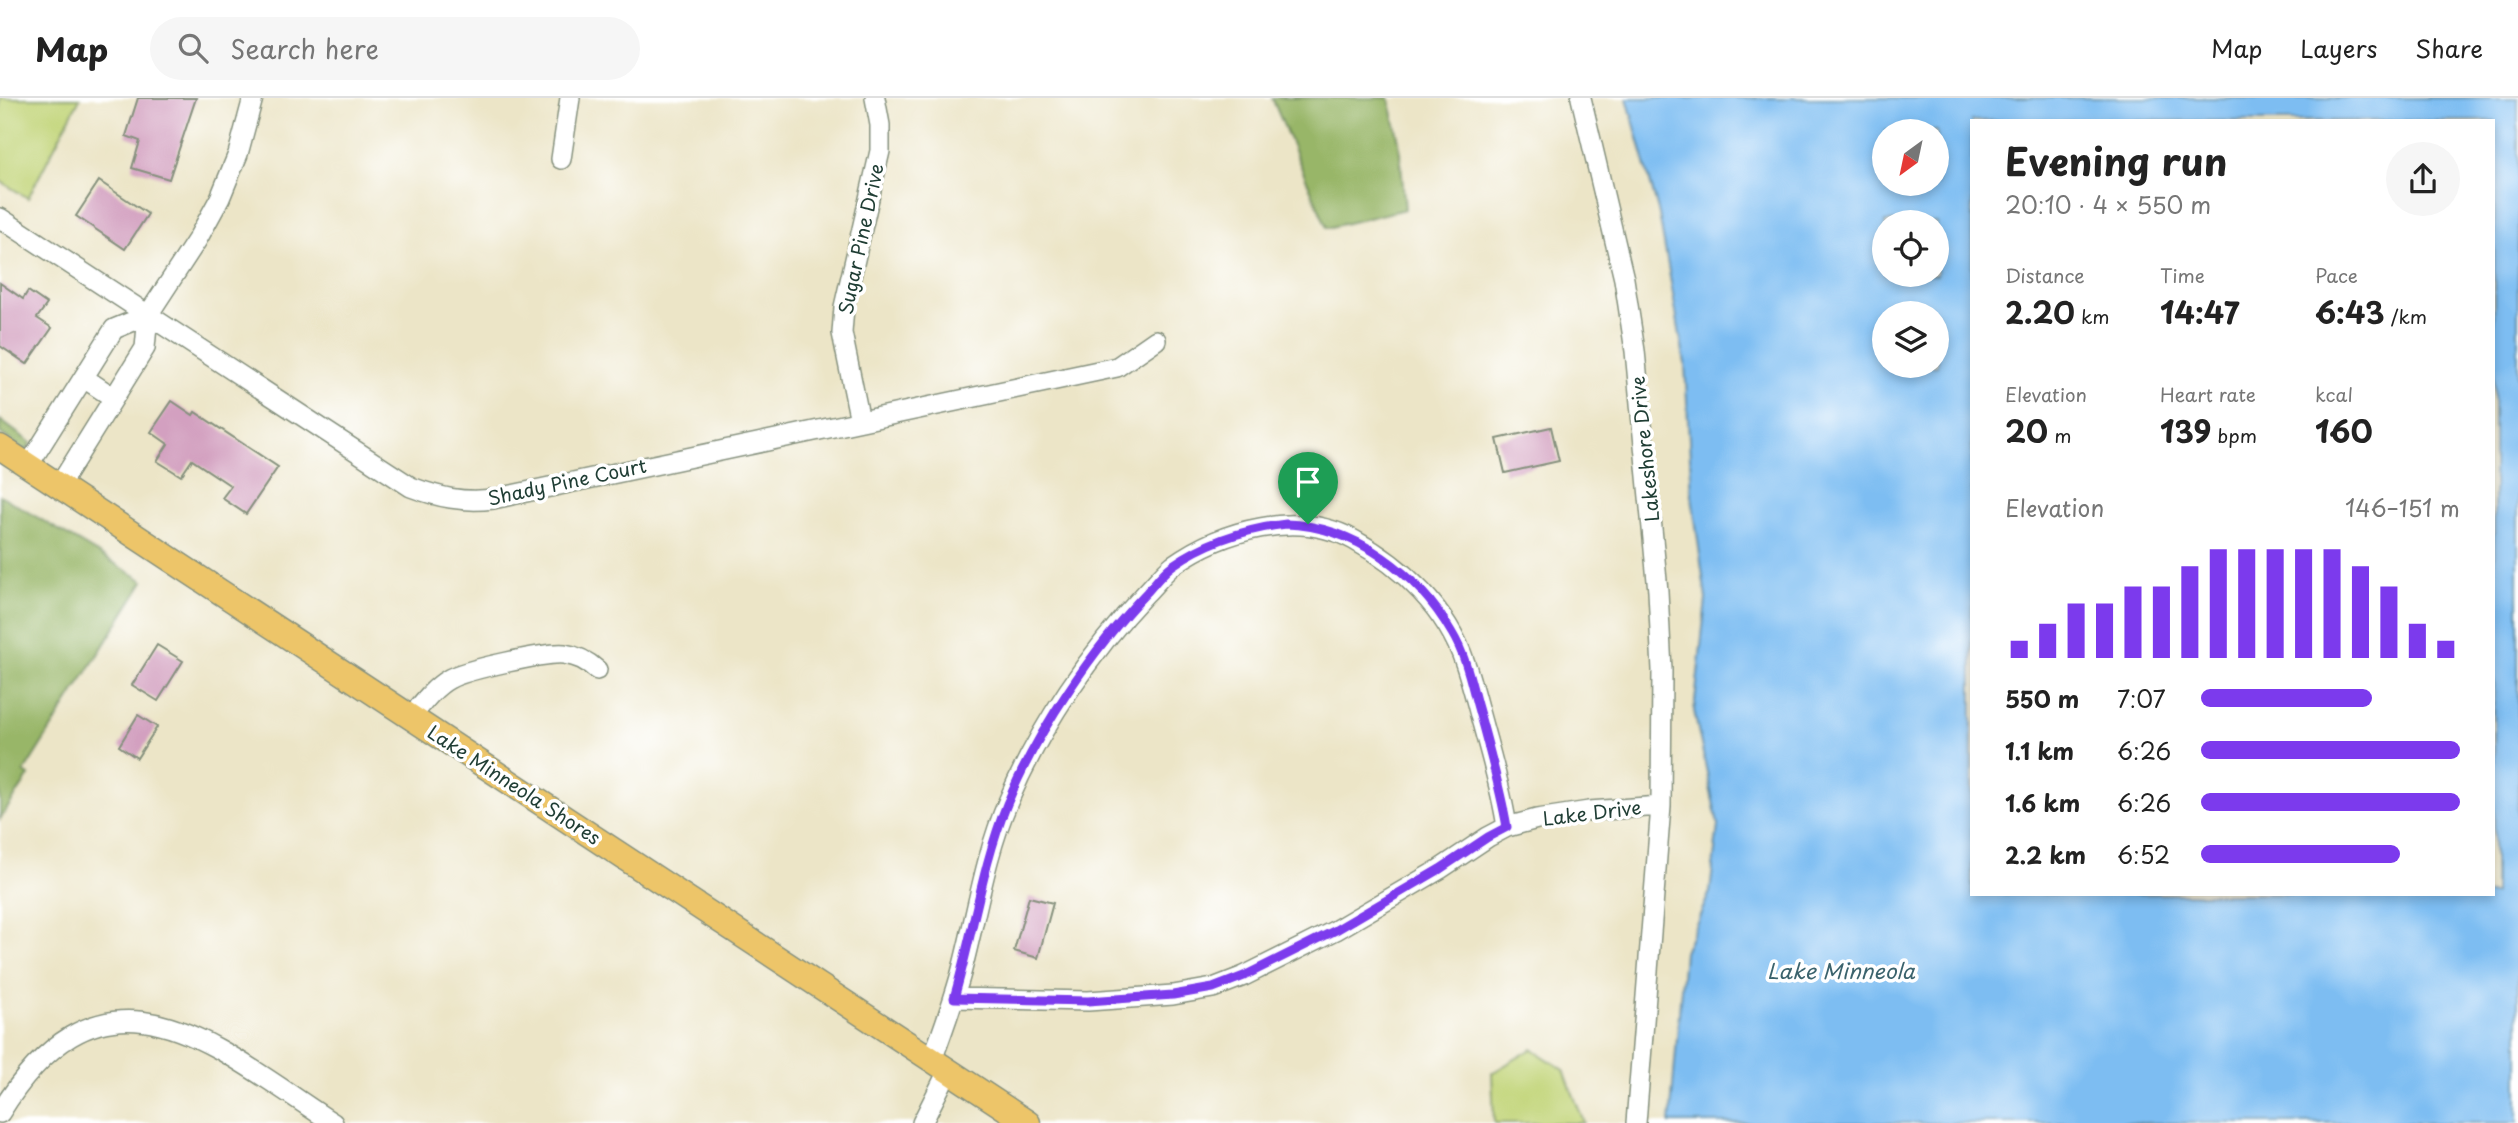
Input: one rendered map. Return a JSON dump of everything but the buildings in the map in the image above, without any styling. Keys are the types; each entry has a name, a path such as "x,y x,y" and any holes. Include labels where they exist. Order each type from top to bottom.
{"main road":[{"name":"Lake Minneola Shores","path":"0,447 1028,1123"}],"street":[{"path":"59,486 145,348 148,315 197,240 220,198 237,154 253,98"},
{"path":"561,159 570,98"},
{"name":"Sugar Pine Drive","path":"860,421 842,333 844,307 880,150 880,125 875,98"},
{"name":"Lakeshore Drive","path":"1581,98 1624,279 1635,351 1658,591 1662,670 1661,806"},
{"name":"Shady Pine Court","path":"0,218 411,487 438,497 463,500 492,499 1117,367 1157,340"},
{"path":"29,466 114,330 148,315"},
{"path":"84,378 114,398"},
{"path":"922,1123 940,1065 954,998 996,834 1008,802 1042,734 1094,655 1171,566 1203,547 1258,527 1308,524 1351,538 1408,578 1435,607 1453,634 1465,662 1507,827"},
{"path":"411,717 442,683 462,674 555,653 587,661 597,670"},
{"name":"Lake Drive","path":"954,998 1088,1001 1173,995 1213,988 1244,976 1336,930 1507,827 1537,819 1590,811 1661,806 1636,1123"},
{"path":"0,1113 33,1066 71,1035 86,1027 109,1021 138,1020 160,1023 187,1033 228,1054 333,1123"}],"green space":[{"path":"0,98 80,98 28,198 0,181"},
{"path":"1272,98 1389,98 1399,141 1405,209 1327,228"},
{"path":"0,420 31,443 26,451 0,433"},
{"path":"0,495 144,581 24,772 29,776 0,819"},
{"path":"1532,1049 1564,1070 1584,1123 1494,1123 1492,1073"}],"water":[{"name":"Lake Minneola","path":"1627,98 2518,98 2518,1123 1670,1123 1684,952 1710,892 1718,825 1694,711 1706,599 1692,497 1685,364 1659,214"}],"route":[{"path":"1308,524 1351,538 1377,554 1408,578 1435,607 1453,634 1465,662 1485,731 1507,827 1336,930 1244,976 1213,988 1173,995 1088,1001 954,998 996,834 1008,802 1042,734 1094,655 1171,566 1203,547 1258,527 1308,524"}]}
